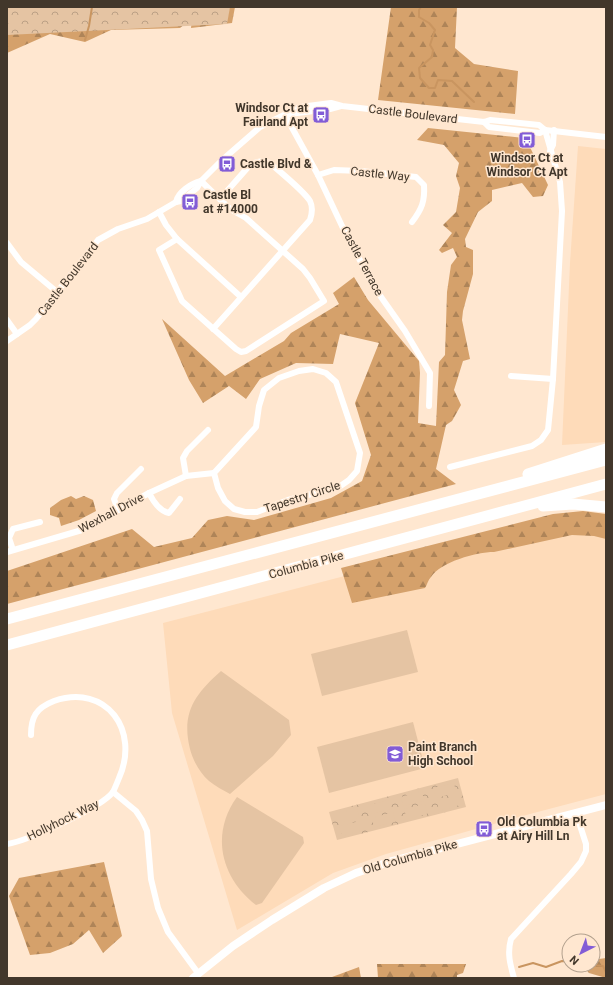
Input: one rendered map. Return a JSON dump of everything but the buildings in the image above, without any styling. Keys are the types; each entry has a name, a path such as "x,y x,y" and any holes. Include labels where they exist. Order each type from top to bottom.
{"highway":[{"path":"448,501 606,449"},
{"name":"Columbia Pike","path":"7,619 606,460"},
{"name":"Columbia Pike","path":"7,645 606,484"},
{"path":"517,508 573,504 606,507"}],"main road":[{"name":"Old Columbia Pike","path":"195,976 233,946 272,920 324,888 356,873 392,861 606,805"}],"street":[{"name":"Castle Boulevard","path":"7,341 33,322 98,240 118,229 147,219 176,202 181,201 197,188 201,181 230,152 260,127 300,107 330,103 342,106 484,122 490,120 539,125 546,130 606,136"},
{"name":"Castle Terrace","path":"285,114 318,175 342,226 374,286 405,331 430,373 430,406"},
{"path":"450,467 532,446 541,440 548,430 553,379 562,211 560,182 550,151 546,130"},
{"path":"550,151 553,145 554,130"},
{"path":"213,329 310,220 312,214 310,201 304,194 270,163 263,161 257,161 250,165 220,199"},
{"name":"Castle Way","path":"318,175 334,170 361,171 416,177 424,185 424,194 421,210 412,222"},
{"path":"177,239 159,250 182,301 241,352 246,351 324,301 310,278 282,250 246,218 230,209 201,181"},
{"path":"159,212 166,225 177,239 241,297"},
{"path":"7,243 10,252 31,272 57,292"},
{"path":"7,320 17,334"},
{"name":"Tapestry Circle","path":"312,368 326,373 336,382 360,453 357,471 349,480 339,487 288,500 257,512 245,512 234,509 225,501 218,488 214,473 256,427 259,406 264,390 279,378 312,368"},
{"path":"511,376 553,379"},
{"path":"186,476 183,458 187,451 208,430"},
{"path":"118,510 114,499 117,493 141,469"},
{"name":"Wexhall Drive","path":"10,551 82,530 149,492 186,476 214,473"},
{"path":"149,492 154,503 165,512 169,513 180,499"},
{"path":"10,551 9,538 13,529 40,522"},
{"name":"Hollyhock Way","path":"7,844 25,840 90,810 113,792 124,767 126,740 120,722 110,709 94,700 78,697 63,698 49,703 37,711 31,723 31,736"},
{"path":"113,792 136,811 147,831 151,879 158,908 168,932 195,976"},
{"path":"514,978 508,948 511,939 571,874 581,862 586,851 586,844 576,813"}],"shaded area":[{"path":"578,146 606,149 606,442 562,445 570,263"},
{"name":"Paint Branch High School","path":"606,531 606,794 386,854 333,873 237,930 172,713 163,623 445,550"}],"green space":[{"path":"7,7 186,23 180,28 111,30 85,42 50,34 7,53"},
{"path":"7,7 230,7 227,24 7,35"},
{"path":"214,7 235,7 232,23 191,28 192,19"},
{"path":"391,7 457,7 455,48 474,64 518,71 515,114 378,100"},
{"path":"428,128 524,138 529,145 548,185 543,196 533,197 522,183 492,190 492,201 478,212 465,239 466,247 473,250 473,274 462,320 470,359 463,361 454,390 461,405 452,421 446,425 436,469 456,484 7,604 7,571 132,529 154,547 192,538 208,520 227,516 254,520 331,498 362,481 371,455 355,403 379,343 340,334 333,364 296,363 260,379 246,399 229,386 203,403 189,380 162,319 225,376 284,341 291,333 339,304 333,293 354,277 368,300 419,361 418,423 436,426 439,362 445,355 447,292 451,265 457,257 453,248 442,253 439,250 452,233 443,225 456,212 460,188 456,176 459,163 444,145 417,140"},
{"path":"71,496 76,499 84,496 93,500 96,511 79,520 61,526 59,518 50,515 50,508 61,500"},
{"path":"583,511 606,514 606,539 594,536 572,535 469,556 451,562 436,572 430,578 425,588 352,603 341,568 553,514"},
{"path":"407,630 418,672 322,696 311,654"},
{"path":"221,671 289,720 291,735 273,756 230,794 211,783 200,771 191,753 187,725 192,705 197,696"},
{"path":"413,722 425,768 329,793 317,747"},
{"path":"458,778 466,807 337,840 329,812"},
{"path":"454,783 456,793 436,798 433,788"},
{"path":"422,791 424,801 403,806 401,797"},
{"path":"457,796 460,805 439,811 437,801"},
{"path":"237,797 303,837 304,843 262,903 256,905 234,882 227,869 223,855 222,840 224,826 229,811"},
{"path":"389,800 392,809 371,814 368,805"},
{"path":"425,804 427,814 407,819 404,809"},
{"path":"357,808 359,818 339,823 336,814"},
{"path":"393,812 395,822 374,827 372,818"},
{"path":"360,821 363,830 342,836 339,826"},
{"path":"104,862 122,936 103,953 89,930 73,944 50,953 30,955 9,896 19,878"},
{"path":"606,958 606,978 589,973 601,973 601,959"},
{"path":"377,964 466,964 463,973 457,975 457,978 378,978"},
{"path":"359,967 361,978 331,978 332,977"}],"waterway":[{"path":"85,40 92,7"},
{"path":"421,7 419,10 419,17 429,23 435,30 430,45 433,50 432,57 419,68 420,78 429,88 435,88 438,80 452,81 474,102"},
{"path":"519,967 533,963 546,967 561,961"},
{"path":"601,966 603,966 606,972"}],"place":[{"name":"Windsor Ct at Fairland Apt","path":"321,115"},
{"name":"Windsor Ct at Windsor Ct Apt","path":"527,140"},
{"name":"Castle Blvd &","path":"227,164"},
{"name":"Castle Bl at #14000","path":"190,202"},
{"name":"Paint Branch High School","path":"395,754"},
{"name":"Old Columbia Pk at Airy Hill Ln","path":"484,829"}]}
